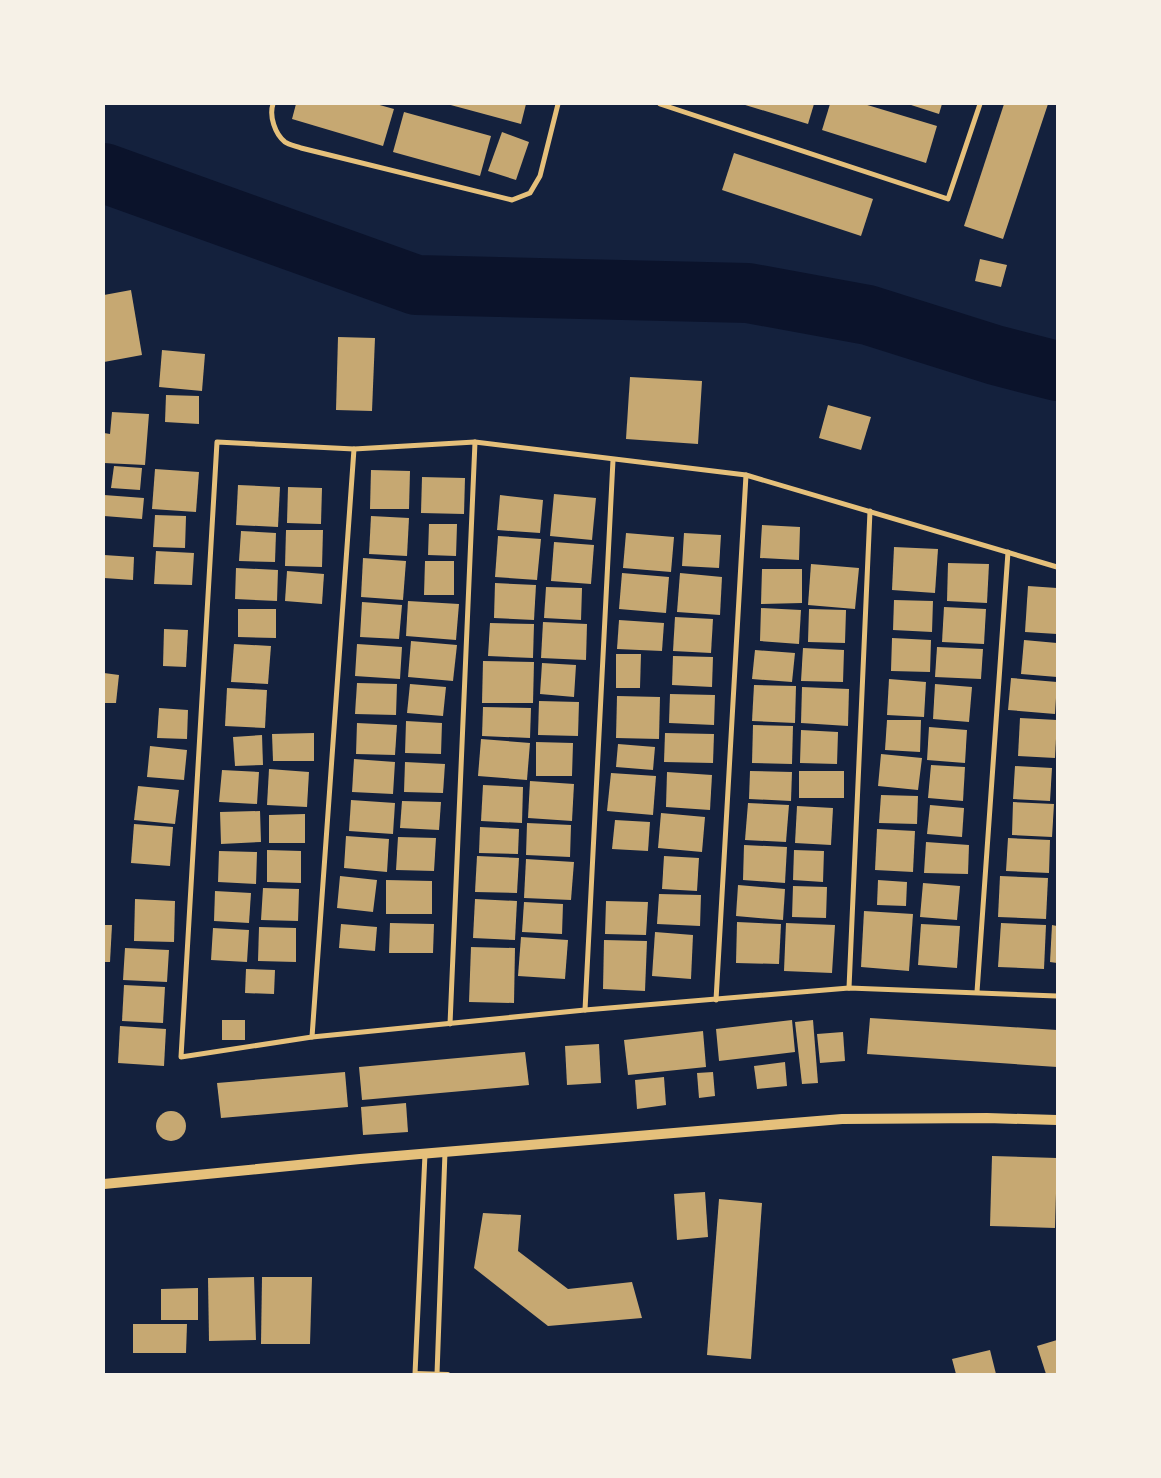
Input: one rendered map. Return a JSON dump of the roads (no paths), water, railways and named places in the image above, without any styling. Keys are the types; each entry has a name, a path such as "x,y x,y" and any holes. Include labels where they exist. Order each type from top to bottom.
{"main road":[{"path":"104,1184 445,1152 842,1119 987,1118 1057,1120"}],"street":[{"path":"272,106 275,130 285,142 301,148 512,200 530,193 540,176 558,104"},
{"path":"660,104 948,199 980,104"},
{"path":"1057,567 746,475 475,442 354,449 217,442 181,1057 312,1037 585,1010 850,988 1057,996"},
{"path":"450,1024 475,442"},
{"path":"312,1037 354,449"},
{"path":"585,1010 613,460"},
{"path":"716,1000 746,475"},
{"path":"850,988 870,511"},
{"path":"977,992 1008,552"},
{"path":"437,1374 445,1152"},
{"path":"415,1373 425,1154"}],"lane":[{"path":"415,1373 448,1374"}],"waterway":[{"path":"104,173 416,285 748,293 868,315 995,355 1057,371"}]}
